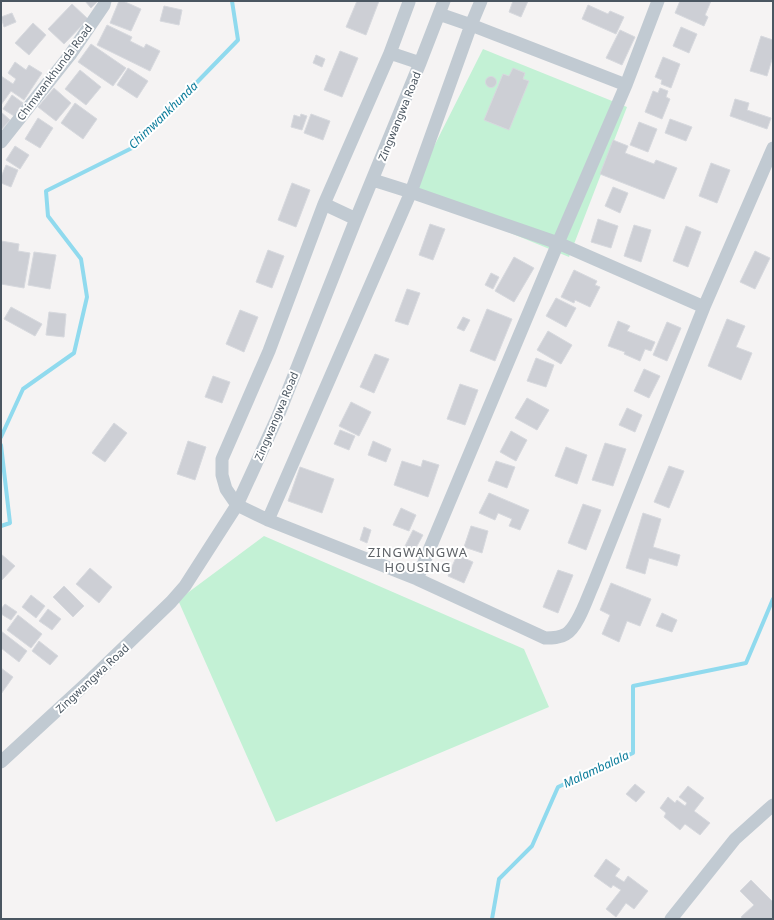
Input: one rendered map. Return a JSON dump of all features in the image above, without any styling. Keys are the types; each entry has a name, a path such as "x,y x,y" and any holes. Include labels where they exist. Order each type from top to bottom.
{"street":[{"name":"Chimwankhunda Road","path":"1,142 70,55 104,5 105,1"},
{"name":"Zingwangwa Road","path":"1,762 95,676 171,602 184,586 238,505 278,416 444,1"},
{"path":"268,520 411,192 481,1"},
{"path":"417,579 626,85 658,1"},
{"path":"409,2 390,53 324,204 269,351 222,459 222,475 226,489 238,505 268,520 417,579 545,638 555,638 566,634 574,627 593,585 704,307 770,161 773,148"},
{"path":"439,14 626,85"},
{"path":"390,53 420,63"},
{"path":"372,180 558,243 704,307"},
{"path":"324,204 356,219"},
{"path":"671,919 735,839 773,805"}],"green space":[{"path":"483,49 627,107 569,257 411,192"},
{"path":"264,536 524,649 549,707 276,822 178,600"}],"building":[{"path":"85,1 98,1 91,8"},
{"path":"119,1 123,1 141,9 131,31 110,23"},
{"path":"357,1 379,1 366,35 346,27"},
{"path":"513,1 528,1 521,17 509,12"},
{"path":"680,1 711,1 705,15 708,17 704,26 675,13"},
{"path":"72,4 88,19 64,44 48,29"},
{"path":"588,5 608,14 610,11 624,17 616,34 582,19"},
{"path":"164,6 182,10 179,25 160,21"},
{"path":"12,13 16,22 4,27 1,17"},
{"path":"33,23 46,35 29,55 15,43"},
{"path":"107,25 132,37 130,41 144,48 146,44 160,51 150,71 97,45"},
{"path":"681,27 697,34 689,53 673,46"},
{"path":"620,30 635,37 622,65 606,58"},
{"path":"761,36 773,40 773,56 767,76 750,71"},
{"path":"91,44 126,68 113,86 78,62"},
{"path":"340,51 358,58 342,97 324,90"},
{"path":"316,55 325,59 322,67 313,63"},
{"path":"663,57 680,64 671,88 661,84 662,80 655,77"},
{"path":"15,62 26,70 29,65 42,73 24,100 11,91 1,105 1,76 13,84 16,79 8,73"},
{"path":"128,68 148,81 137,98 117,85"},
{"path":"513,68 525,73 523,79 529,81 509,130 484,120 503,74 509,76"},
{"path":"80,70 101,87 86,105 65,89"},
{"path":"489,77 493,77 495,78 495,86 489,87 486,84 486,80"},
{"path":"54,88 71,103 56,121 38,107"},
{"path":"660,88 668,91 666,97 670,99 662,119 645,112 653,91 658,93"},
{"path":"12,95 23,103 14,116 3,109"},
{"path":"735,99 749,103 747,110 771,118 767,129 730,116"},
{"path":"75,103 97,119 83,139 61,123"},
{"path":"1,112 10,120 1,130"},
{"path":"301,114 307,116 302,130 291,127 294,115 300,117"},
{"path":"311,114 330,121 323,140 304,133"},
{"path":"38,118 53,128 40,148 25,139"},
{"path":"670,119 692,127 686,141 665,133"},
{"path":"639,122 657,129 648,152 630,145"},
{"path":"613,140 628,146 625,153 654,164 656,160 677,168 664,199 600,174"},
{"path":"15,146 29,155 20,169 6,160"},
{"path":"711,163 730,170 717,203 699,196"},
{"path":"6,165 18,170 11,187 1,183 1,177"},
{"path":"292,183 310,190 296,227 278,220"},
{"path":"613,187 628,193 620,213 605,206"},
{"path":"598,219 618,226 611,248 591,242"},
{"path":"430,224 445,229 433,260 419,255"},
{"path":"634,225 651,230 641,262 624,256"},
{"path":"686,226 701,232 688,267 673,261"},
{"path":"1,241 19,244 18,251 30,253 24,288 1,284"},
{"path":"268,250 284,256 272,288 256,282"},
{"path":"755,251 770,258 755,289 740,282"},
{"path":"34,252 56,255 50,289 28,285"},
{"path":"514,257 534,268 514,302 495,291"},
{"path":"574,270 597,281 595,285 600,287 590,307 575,300 574,303 561,297"},
{"path":"491,273 499,277 493,289 485,285"},
{"path":"407,289 420,293 408,325 395,321"},
{"path":"556,298 576,308 566,327 546,316"},
{"path":"11,307 42,324 35,336 4,319"},
{"path":"487,309 512,319 495,361 470,351"},
{"path":"240,310 258,317 244,352 226,344"},
{"path":"49,312 66,314 64,337 46,335"},
{"path":"463,317 470,320 464,331 457,328"},
{"path":"727,319 745,326 736,347 752,353 741,380 708,366"},
{"path":"618,321 630,326 627,331 655,342 651,351 645,349 640,361 624,354 625,352 608,346"},
{"path":"667,322 681,328 667,361 653,355"},
{"path":"548,331 572,345 561,364 537,350"},
{"path":"375,354 389,359 374,393 360,387"},
{"path":"536,358 554,365 546,387 527,381"},
{"path":"644,369 660,376 649,398 634,391"},
{"path":"213,376 230,382 222,403 205,397"},
{"path":"460,384 478,390 465,425 447,419"},
{"path":"527,398 549,410 537,430 515,418"},
{"path":"351,402 371,412 359,436 339,426"},
{"path":"627,408 642,415 635,432 619,425"},
{"path":"114,423 127,433 105,462 92,453"},
{"path":"340,430 355,436 349,450 334,444"},
{"path":"511,431 527,440 516,461 500,452"},
{"path":"188,441 206,447 195,480 177,474"},
{"path":"373,441 391,449 386,462 368,455"},
{"path":"605,443 626,449 613,486 592,480"},
{"path":"566,447 587,455 577,484 555,476"},
{"path":"423,460 439,465 428,497 394,485 402,461 421,467"},
{"path":"496,461 515,467 507,488 488,481"},
{"path":"669,466 684,471 669,508 654,502"},
{"path":"300,467 334,479 322,513 288,501"},
{"path":"489,493 529,510 520,530 509,526 512,519 498,513 495,520 479,513"},
{"path":"583,504 601,510 586,550 568,543"},
{"path":"401,508 416,515 409,531 393,525"},
{"path":"643,513 661,519 653,547 680,555 677,566 649,558 645,574 626,568"},
{"path":"471,526 488,531 482,553 464,547"},
{"path":"364,527 371,530 367,543 360,540"},
{"path":"413,530 423,535 411,557 402,552"},
{"path":"1,554 15,566 1,581"},
{"path":"457,555 473,562 464,583 448,576"},
{"path":"90,568 112,587 99,603 76,584"},
{"path":"558,570 573,575 558,613 543,607"},
{"path":"611,583 651,599 640,626 627,621 619,642 602,634 610,615 600,610"},
{"path":"64,586 84,606 73,617 53,597"},
{"path":"31,595 45,606 36,618 22,607"},
{"path":"5,604 17,612 11,620 1,614 1,609"},
{"path":"48,609 61,619 52,630 39,621"},
{"path":"662,613 677,620 672,632 656,626"},
{"path":"18,615 42,634 31,648 7,630"},
{"path":"1,631 27,651 19,662 1,648"},
{"path":"39,641 58,656 50,665 32,651"},
{"path":"1,668 13,677 1,694"},
{"path":"635,784 645,792 636,802 626,794"},
{"path":"688,786 704,798 694,811 710,823 700,835 685,824 680,830 664,817 666,813 660,808 668,797 675,803 677,800 685,806 687,803 679,797"},
{"path":"606,859 620,869 615,876 624,882 628,876 648,891 634,909 626,903 616,917 606,909 621,890 613,885 611,888 594,876"},
{"path":"751,880 773,902 773,919 743,919 741,917 754,905 740,891"}],"waterway":[{"name":"Chimwankhunda","path":"1,437 23,389 74,353 87,297 81,259 48,216 46,191 134,147 238,40 232,1"},
{"name":"Chimwankhunda","path":"1,445 10,523 1,526"},
{"name":"Malambalala","path":"492,919 499,879 532,846 558,787 633,753 633,686 746,663 773,599"}],"district":[{"name":"ZINGWANGWA HOUSING","path":"418,560"}]}
